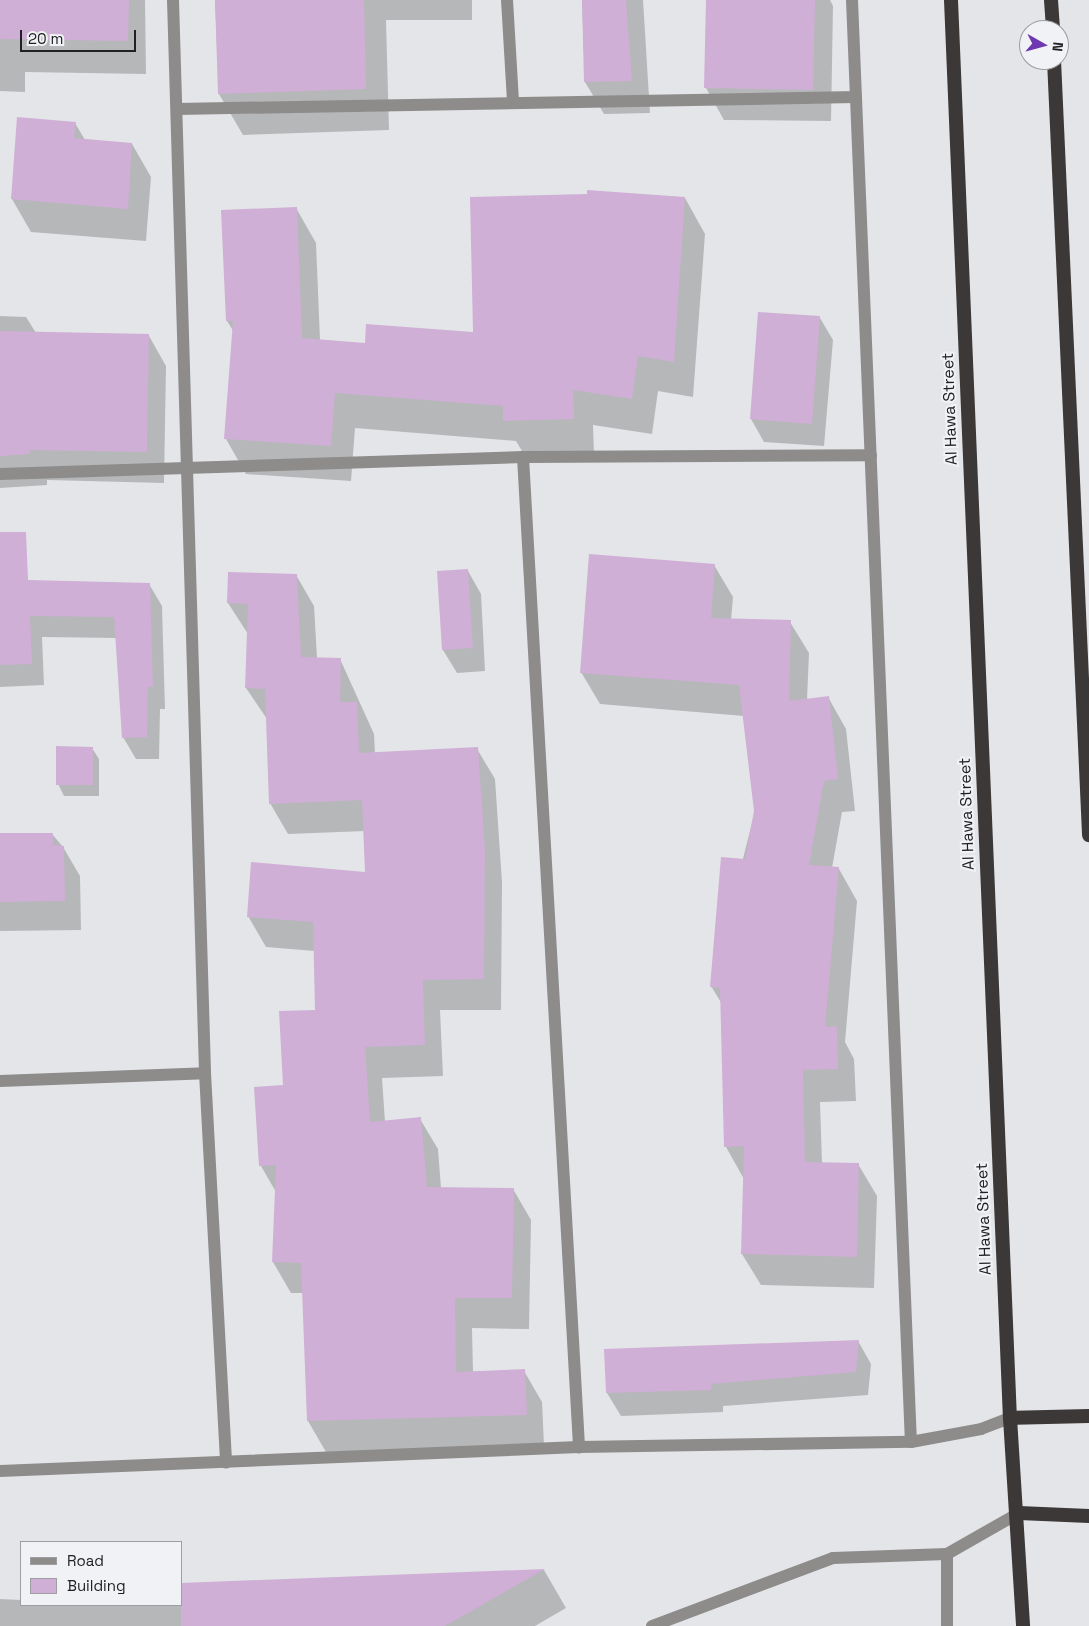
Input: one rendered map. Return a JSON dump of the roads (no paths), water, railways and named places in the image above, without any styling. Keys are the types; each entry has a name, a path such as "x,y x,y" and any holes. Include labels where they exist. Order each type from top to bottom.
{"highway":[{"name":"Al Hawa Street","path":"951,0 1010,1418 1019,1514 1023,1626"},
{"path":"1051,0 1052,20"},
{"path":"1054,70 1089,835"},
{"path":"1010,1418 1089,1416"},
{"path":"1019,1514 1089,1516"}],"street":[{"path":"173,0 189,471 205,1072 226,1462"},
{"path":"507,0 513,102"},
{"path":"852,0 911,1442"},
{"path":"177,109 856,97"},
{"path":"0,474 189,471 523,457 870,454"},
{"path":"523,457 579,1447"},
{"path":"0,1081 205,1072"},
{"path":"0,1472 579,1447 911,1442 981,1428 1010,1418"},
{"path":"652,1626 833,1558 947,1554 1019,1514"},
{"path":"946,1626 947,1554"}]}
